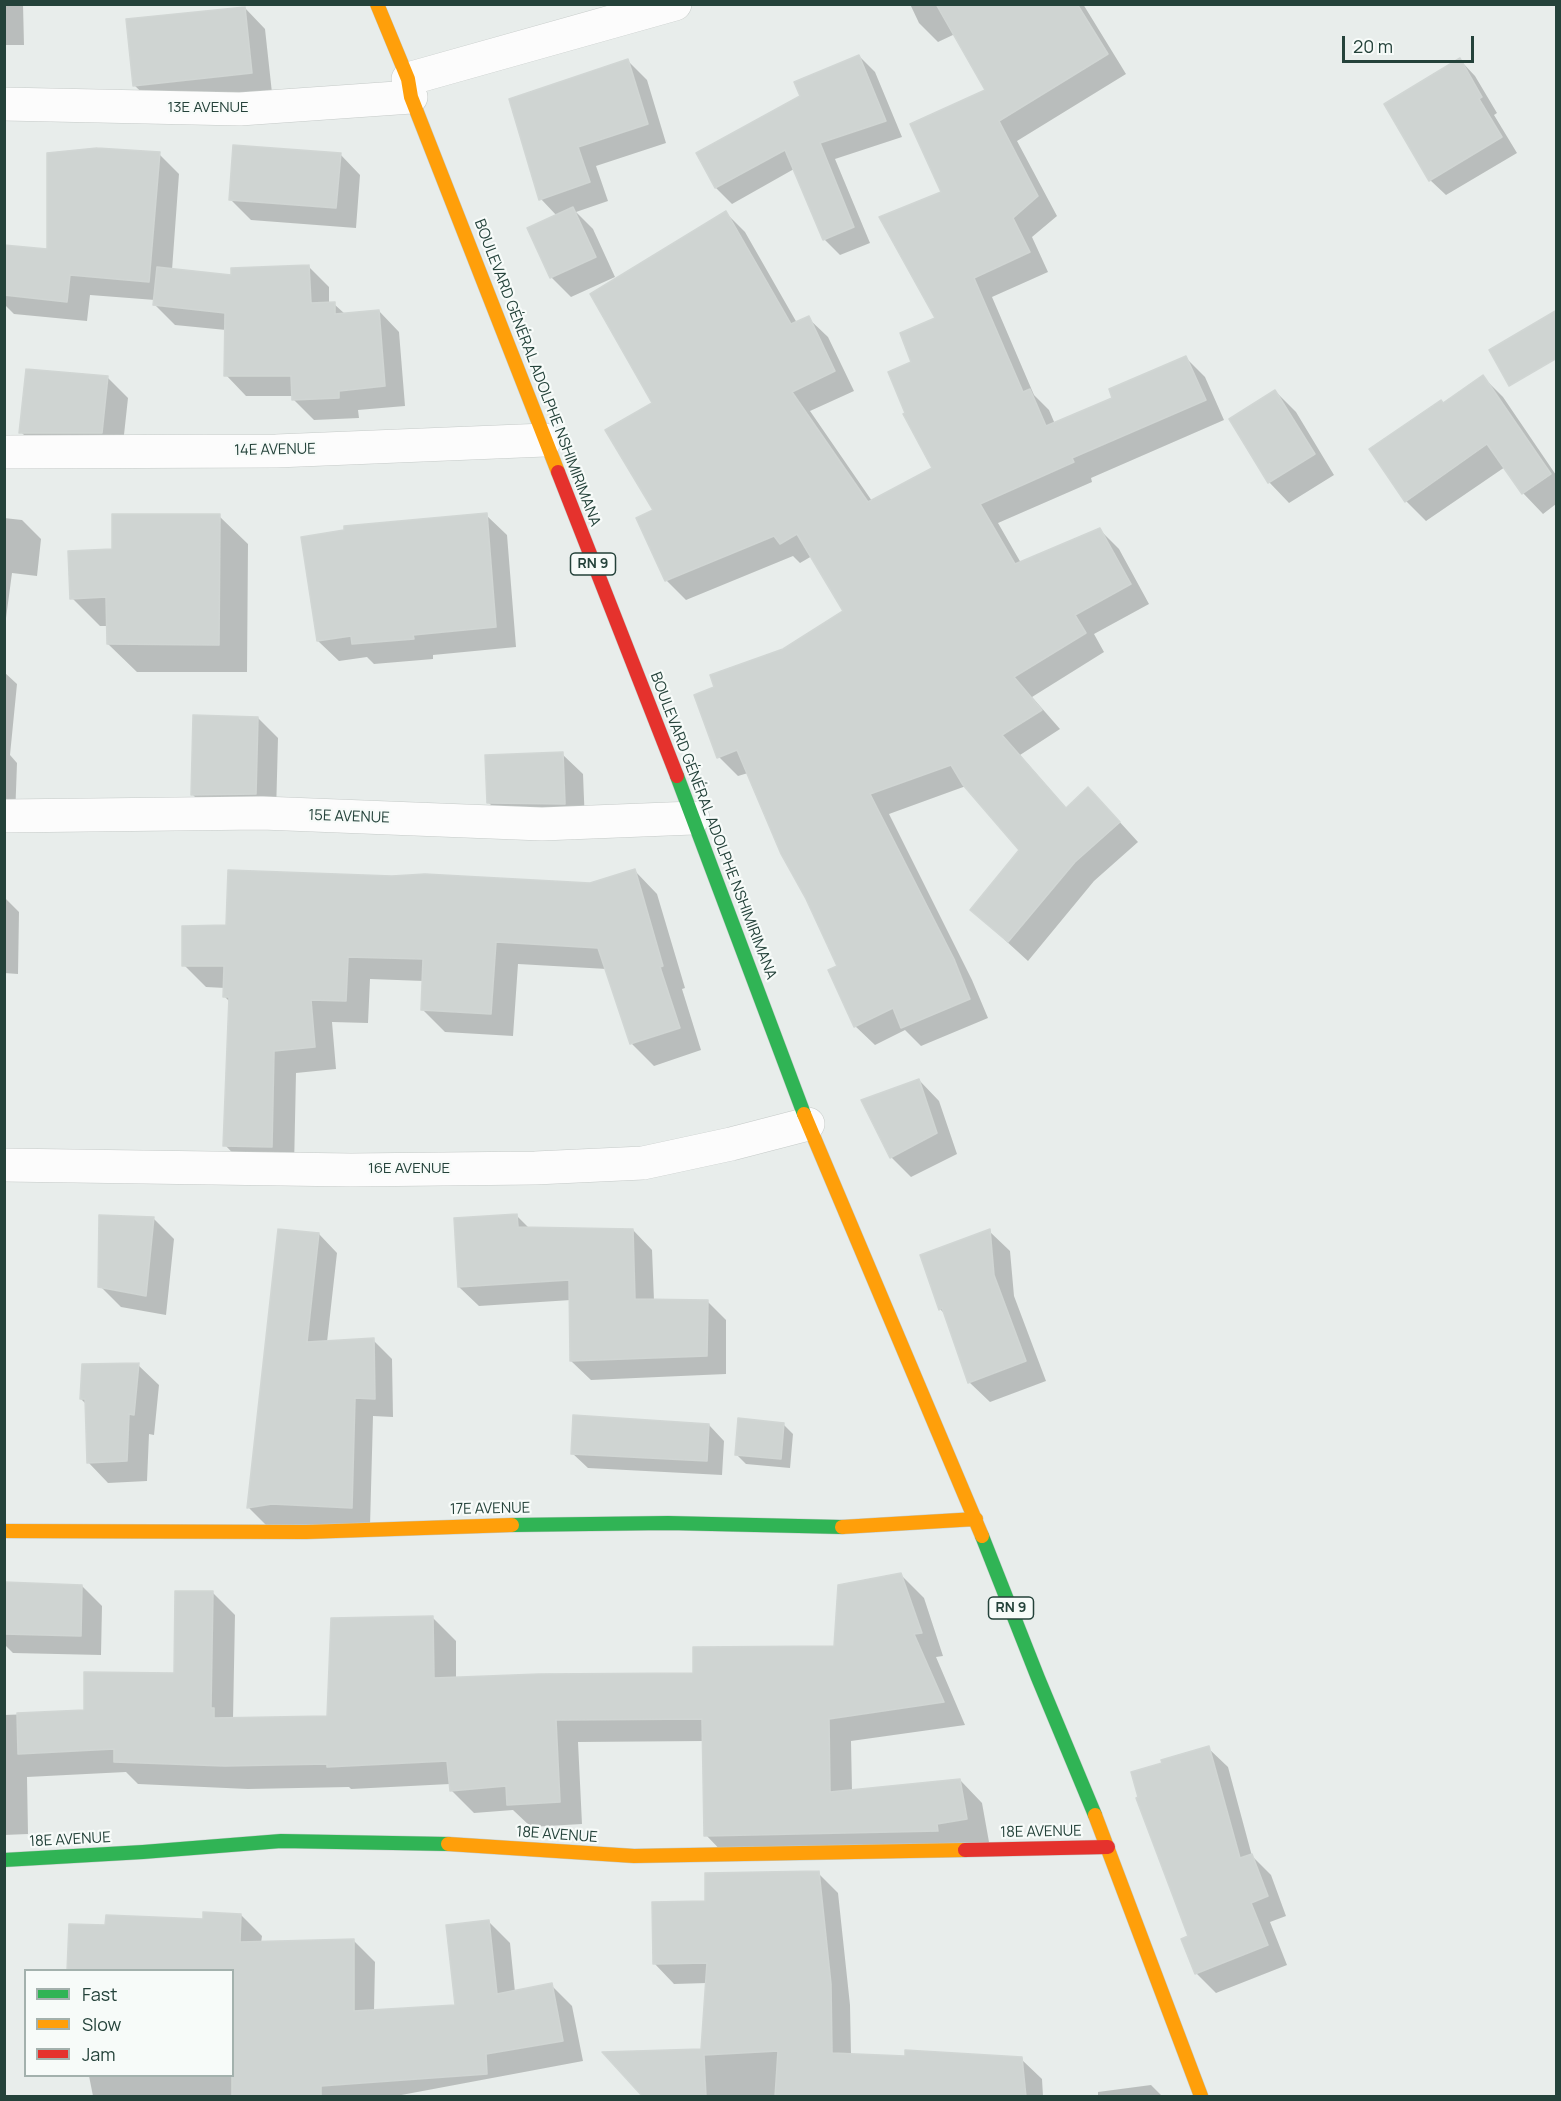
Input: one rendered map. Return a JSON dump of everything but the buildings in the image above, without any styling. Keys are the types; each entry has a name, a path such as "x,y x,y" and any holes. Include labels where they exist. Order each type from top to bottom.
{"main road":[{"name":"BOULEVARD GÉNÉRAL ADOLPHE NSHIMIRIMANA","path":"377,4 693,818 808,1124"},
{"name":"RN 9","path":"808,1124 976,1519 1038,1678 1108,1847 1202,2097"},
{"name":"17E AVENUE","path":"4,1531 306,1532 488,1525 668,1522 854,1527 976,1519"},
{"name":"18E AVENUE","path":"4,1860 280,1841 443,1844 634,1856 1108,1847"}],"street":[{"name":"13E AVENUE","path":"4,104 240,110 410,88 675,4"},
{"name":"14E AVENUE","path":"4,452 276,451 545,440"},
{"name":"15E AVENUE","path":"4,816 262,813 542,824 693,818"},
{"name":"16E AVENUE","path":"4,1165 351,1170 535,1168 643,1163 808,1124"}],"traffic: fast":[{"path":"677,776 804,1114"},
{"path":"512,1525 668,1523 842,1527"},
{"path":"982,1536 1095,1815"},
{"path":"4,1860 281,1841 448,1844"}],"traffic: slow":[{"path":"377,4 408,79 411,97 558,472"},
{"path":"804,1114 982,1536"},
{"path":"842,1527 976,1519"},
{"path":"4,1531 306,1532 512,1525"},
{"path":"1095,1815 1201,2096"},
{"path":"448,1844 634,1856 965,1850"}],"traffic: jam":[{"path":"558,472 677,776"},
{"path":"965,1850 1108,1847"}]}
